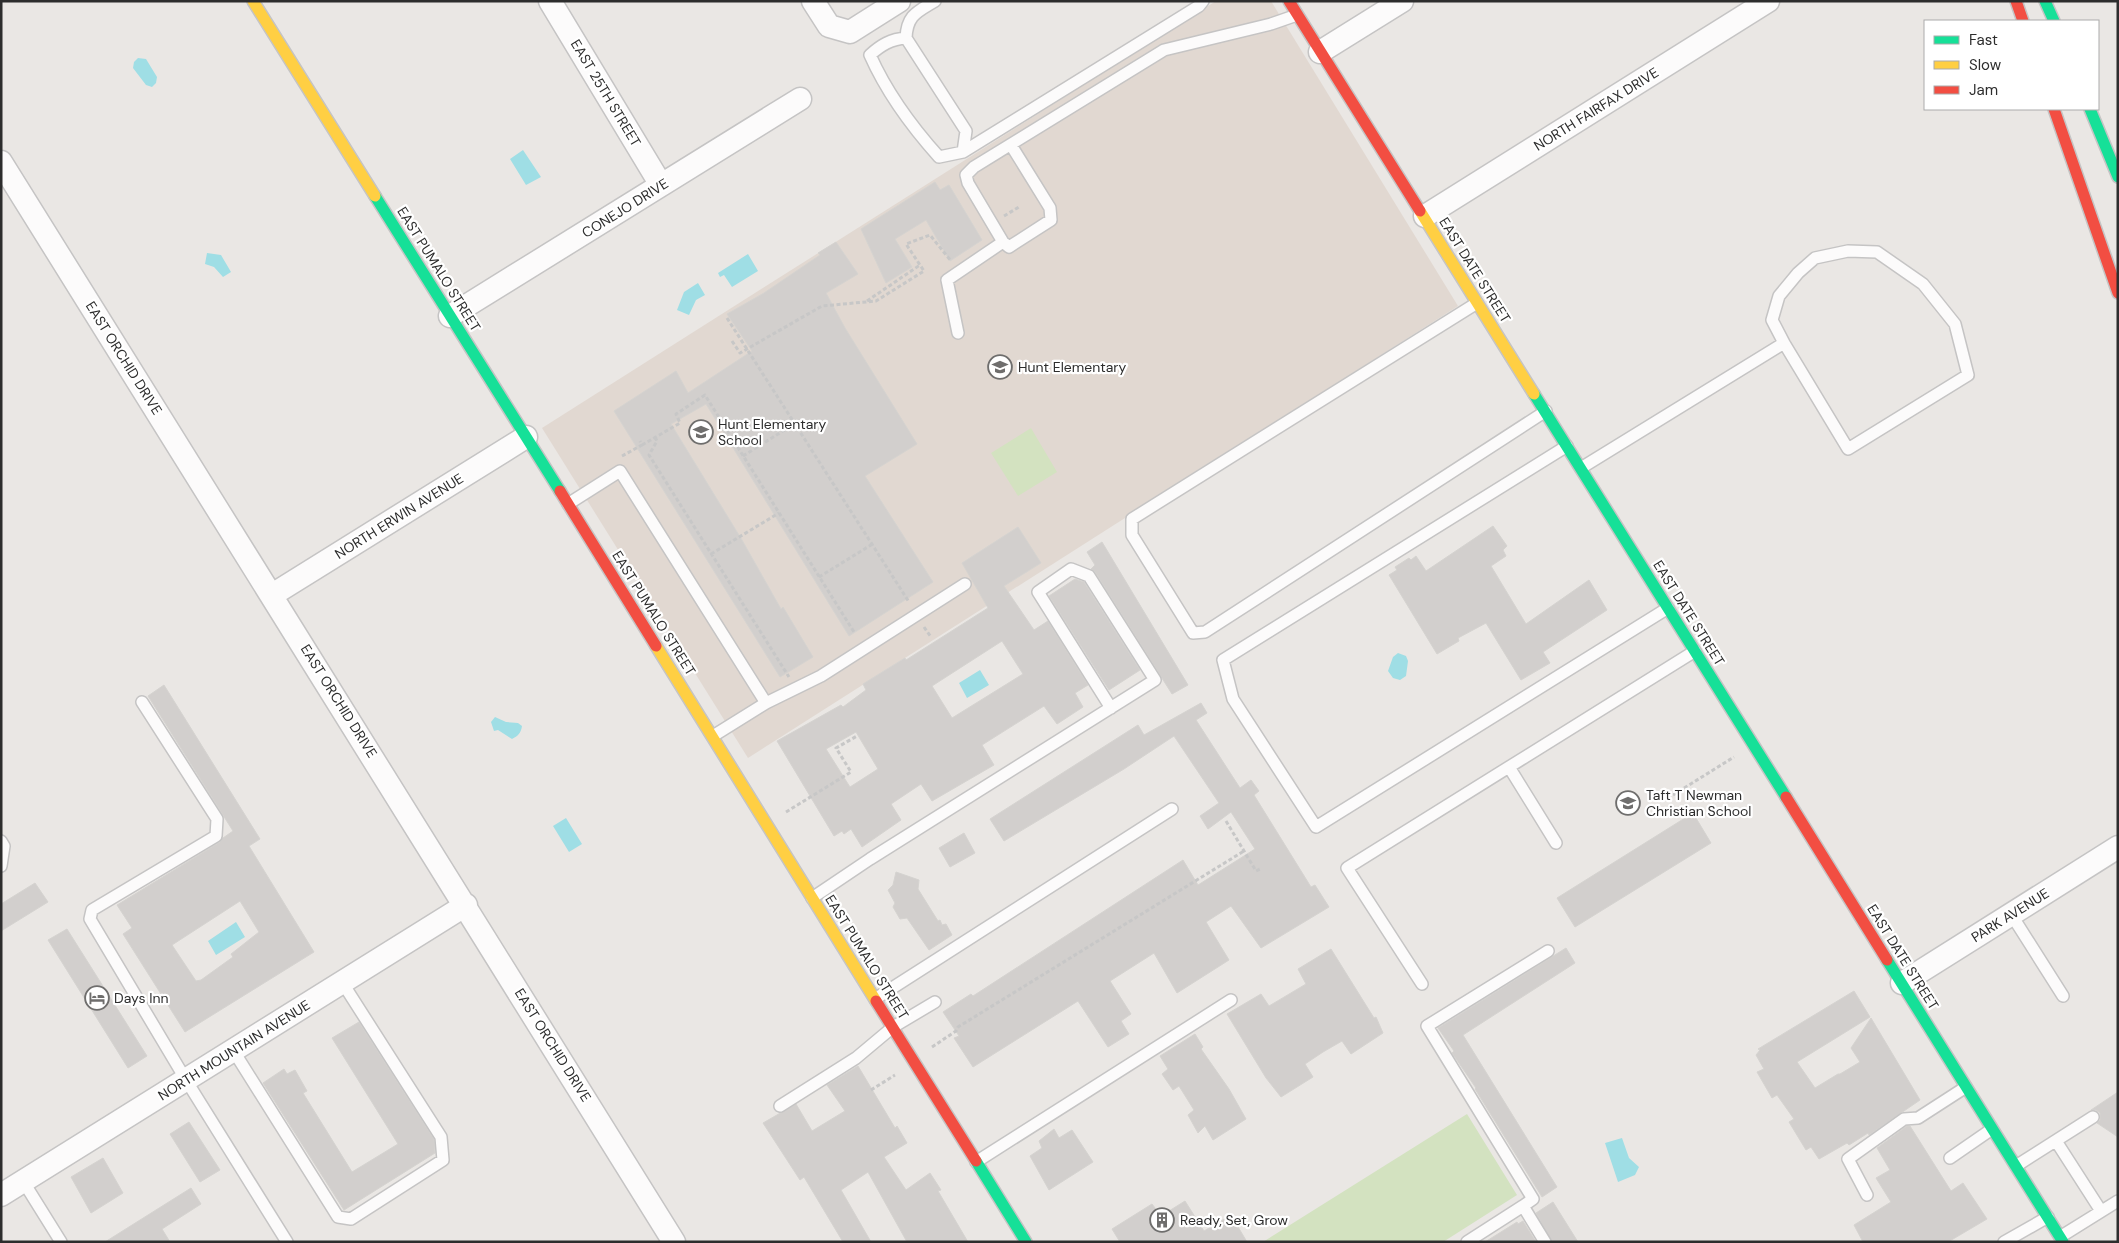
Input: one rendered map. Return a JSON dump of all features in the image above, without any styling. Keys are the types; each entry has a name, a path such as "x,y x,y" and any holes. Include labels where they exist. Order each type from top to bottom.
{"main road":[{"name":"EAST PUMALO STREET","path":"253,1 713,736 1026,1242"},
{"name":"EAST DATE STREET","path":"1289,1 2062,1239"},
{"path":"2016,1 2023,20"},
{"path":"2045,1 2054,20"},
{"path":"2054,110 2118,293"},
{"path":"2090,110 2118,177"}],"street":[{"name":"EAST 25TH STREET","path":"550,1 662,185"},
{"path":"813,1 829,26 850,32 905,9"},
{"path":"1320,52 1402,1"},
{"name":"NORTH FAIRFAX DRIVE","path":"1425,216 1768,1"},
{"name":"CONEJO DRIVE","path":"450,316 800,100"},
{"name":"EAST ORCHID DRIVE","path":"1,162 466,905 674,1242"},
{"name":"NORTH ERWIN AVENUE","path":"272,595 526,436"},
{"name":"PARK AVENUE","path":"1902,983 2118,847"},
{"name":"NORTH MOUNTAIN AVENUE","path":"1,1195 466,905"}],"lane":[{"path":"935,1 905,9 906,38 966,131 963,152"},
{"path":"906,38 895,38 880,45 870,55 877,71 922,138 939,156 963,152 1199,6 1203,1"},
{"path":"1011,145 1050,208 1051,220 1009,247 1003,242 968,183 966,175 974,167 1164,50 1271,24 1297,15"},
{"path":"958,333 947,280 1003,242"},
{"path":"1848,251 1877,252 1923,284 1955,324 1968,375 1848,449 1784,343 1772,320 1779,296 1798,273 1815,258 1848,251"},
{"path":"1477,303 1132,519 1132,535 1193,633 1205,632 1546,412"},
{"path":"1581,468 1784,343"},
{"path":"1567,446 1223,660 1233,699 1316,827 1668,608"},
{"path":"568,504 620,471 766,703"},
{"path":"812,898 870,859 1155,680 1089,576 1070,569 1038,592 1110,708"},
{"path":"713,736 766,703 821,676 965,584"},
{"path":"1422,984 1347,868 1695,651"},
{"path":"142,702 217,819 216,836 92,910 90,919 186,1080 287,1242"},
{"path":"1509,767 1556,843"},
{"path":"875,999 1172,809"},
{"path":"1,841 4,846 1,866"},
{"path":"2011,914 2063,996"},
{"path":"1467,1242 1533,1200 1427,1026 1548,951"},
{"path":"232,1050 338,1217 351,1219 443,1160 441,1137 342,982"},
{"path":"976,1162 1231,1000"},
{"path":"780,1106 856,1058 893,1028 935,1002"},
{"path":"1867,1195 1848,1158 1904,1119 1918,1118 1966,1087"},
{"path":"2016,1166 2093,1117"},
{"path":"1950,1158 1992,1129"},
{"path":"2056,1141 2101,1211"},
{"path":"24,1181 61,1242"},
{"path":"2062,1239 2118,1201"},
{"path":"1523,1206 1545,1242"},
{"path":"2004,1242 2048,1217"}],"path":[{"path":"992,224 1019,207"},
{"path":"732,341 740,353 822,306 876,301 924,271 906,244 930,235 952,263 960,258"},
{"path":"867,302 920,265"},
{"path":"727,318 930,637"},
{"path":"642,445 680,424 676,414 705,395 854,632"},
{"path":"743,456 794,424"},
{"path":"655,438 656,441 649,455 787,673"},
{"path":"711,554 779,513"},
{"path":"819,577 871,545"},
{"path":"785,813 851,772 836,748 858,736"},
{"path":"1673,796 1735,757"},
{"path":"1226,821 1256,871 1260,869"},
{"path":"929,1048 956,1031 958,1027 1244,851"},
{"path":"871,1090 898,1073"}],"shaded area":[{"name":"Hunt Elementary","path":"1216,1 1271,1 1458,306 748,758 542,428"}],"green space":[{"path":"1031,428 1057,472 1018,496 991,453"},
{"path":"1467,1114 1517,1195 1443,1242 1263,1242"}],"water":[{"path":"138,58 146,59 157,77 156,83 152,87 146,85 133,68 134,62"},
{"path":"523,150 541,177 526,185 510,159"},
{"path":"207,253 221,255 231,272 223,277 214,267 205,264"},
{"path":"748,254 758,271 732,287 724,275 720,277 718,273"},
{"path":"698,283 705,295 696,300 689,315 677,310 684,292"},
{"path":"1398,653 1406,656 1408,661 1406,676 1400,680 1393,678 1388,671 1393,657"},
{"path":"980,670 989,685 967,698 959,683"},
{"path":"495,717 506,722 518,723 522,726 518,735 512,739 498,730 494,731 491,722"},
{"path":"566,818 582,844 569,852 553,826"},
{"path":"236,922 245,937 216,955 208,941"},
{"path":"1622,1138 1629,1158 1639,1167 1635,1175 1618,1182 1605,1143"}],"building":[{"path":"935,182 940,190 949,185 982,240 950,261 926,220 895,239 912,267 886,283 861,229"},
{"path":"836,242 858,274 826,293 845,328 917,444 865,476 933,582 849,636 706,404 671,424 742,540 781,609 783,607 813,657 780,677 614,411 676,371 688,393 752,351 727,314 764,293"},
{"path":"1493,526 1507,546 1503,550 1506,556 1491,566 1526,624 1589,580 1607,610 1543,652 1550,663 1521,680 1486,623 1458,638 1459,641 1437,654 1389,575 1397,570 1395,567 1416,556 1426,571"},
{"path":"1018,527 1041,563 1004,586 1034,630 1048,621 1088,685 1075,693 1083,707 1057,724 1044,706 982,745 994,765 932,801 921,784 891,804 901,820 862,847 851,829 844,834 842,831 834,836 777,741 841,705 843,707 866,690 863,684 905,658 906,660 988,608 962,563","holes":["1002,641 1023,674 952,718 932,686","856,732 878,769 850,787 826,749"]},
{"path":"1102,542 1188,685 1172,694 1095,572 1091,569 1095,565 1087,552"},
{"path":"1075,579 1084,582 1140,670 1109,690 1049,596"},
{"path":"164,685 260,839 249,846 314,952 185,1032 123,934 132,928 117,905 220,842 233,831 148,696","holes":["240,901 259,932 231,954 233,957 201,980 196,981 172,945"]},
{"path":"1201,703 1207,713 1196,720 1240,788 1251,780 1259,791 1254,795 1311,887 1315,885 1329,907 1261,948 1231,906 1206,922 1229,960 1177,993 1154,953 1110,981 1131,1014 1121,1021 1129,1034 1108,1047 1078,1001 973,1067 954,1038 959,1036 943,1012 971,994 973,996 1183,860 1198,885 1255,849 1231,812 1208,829 1200,816 1219,803 1174,736 1124,769 1004,841 990,819 1138,725 1144,735"},
{"path":"1693,813 1711,843 1575,927 1557,898"},
{"path":"964,833 975,853 950,867 939,848"},
{"path":"896,872 919,880 918,889 938,921 940,920 942,925 946,924 952,935 929,950 907,918 900,919 893,907 895,903 888,890 893,885"},
{"path":"35,883 48,902 1,931 1,904"},
{"name":"Days Inn","path":"67,929 147,1056 128,1068 48,940"},
{"path":"1566,948 1575,963 1463,1035 1557,1187 1542,1197 1476,1088 1452,1053 1454,1051 1438,1028"},
{"path":"1331,949 1374,1018 1376,1017 1383,1033 1351,1054 1342,1041 1323,1052 1305,1064 1313,1077 1281,1097 1266,1078 1227,1014 1261,994 1269,1006 1306,984 1298,969"},
{"path":"1854,991 1870,1017 1797,1062 1815,1088 1840,1074 1860,1062 1851,1048 1871,1018 1920,1100 1869,1135 1868,1133 1849,1145 1847,1143 1819,1159 1811,1147 1806,1150 1789,1122 1794,1119 1777,1095 1772,1098 1757,1072 1764,1069 1756,1055 1760,1050 1758,1049"},
{"path":"359,1022 434,1139 435,1153 344,1210 263,1083 284,1069 287,1074 295,1070 307,1091 303,1093 352,1172 398,1144 332,1038"},
{"path":"1195,1034 1203,1047 1201,1049 1229,1089 1246,1119 1213,1140 1205,1126 1198,1133 1188,1115 1194,1110 1179,1086 1173,1090 1162,1074 1168,1069 1160,1056"},
{"path":"858,1066 895,1128 897,1126 907,1143 884,1157 906,1190 930,1173 941,1190 938,1191 968,1242 907,1242 868,1172 841,1190 871,1242 843,1242 804,1177 800,1180 763,1123 796,1104 812,1131 845,1111 827,1085"},
{"path":"2118,1092 2118,1137 2097,1123 2100,1120 2100,1113 2096,1110 2091,1110"},
{"path":"189,1122 220,1170 200,1182 170,1134"},
{"path":"1907,1126 1910,1126 1951,1191 1963,1183 1987,1219 1948,1242 1863,1242 1854,1225 1891,1202 1876,1178 1890,1170 1877,1148"},
{"path":"1054,1129 1059,1138 1072,1130 1093,1162 1049,1190 1030,1156 1042,1148 1039,1141"},
{"path":"103,1158 123,1193 91,1213 71,1177"},
{"path":"191,1188 201,1204 162,1229 170,1242 105,1242"},
{"name":"Ready, Set, Grow","path":"1185,1201 1204,1231 1231,1215 1247,1242 1120,1242 1112,1229 1152,1204 1161,1216"},
{"path":"1553,1202 1578,1242 1552,1242 1536,1213"},
{"path":"1523,1221 1536,1242 1485,1242 1517,1222 1518,1224"}],"traffic: fast":[{"path":"2045,1 2054,20"},
{"path":"2090,110 2118,177"},
{"path":"375,196 560,491"},
{"path":"1534,394 1786,797"},
{"path":"1887,960 2063,1242"},
{"path":"976,1161 1026,1242"}],"traffic: slow":[{"path":"253,1 375,196"},
{"path":"1420,211 1534,394"},
{"path":"656,646 876,1001"}],"traffic: jam":[{"path":"1289,1 1420,211"},
{"path":"2016,1 2023,20"},
{"path":"2054,110 2118,293"},
{"path":"560,491 656,646"},
{"path":"1786,797 1887,960"},
{"path":"876,1001 976,1161"}],"place":[{"name":"Hunt Elementary","path":"1000,367"},
{"name":"Hunt Elementary School","path":"701,432"},
{"name":"Taft T Newman Christian School","path":"1628,803"},
{"name":"Days Inn","path":"97,998"},
{"name":"Ready, Set, Grow","path":"1162,1220"}]}
